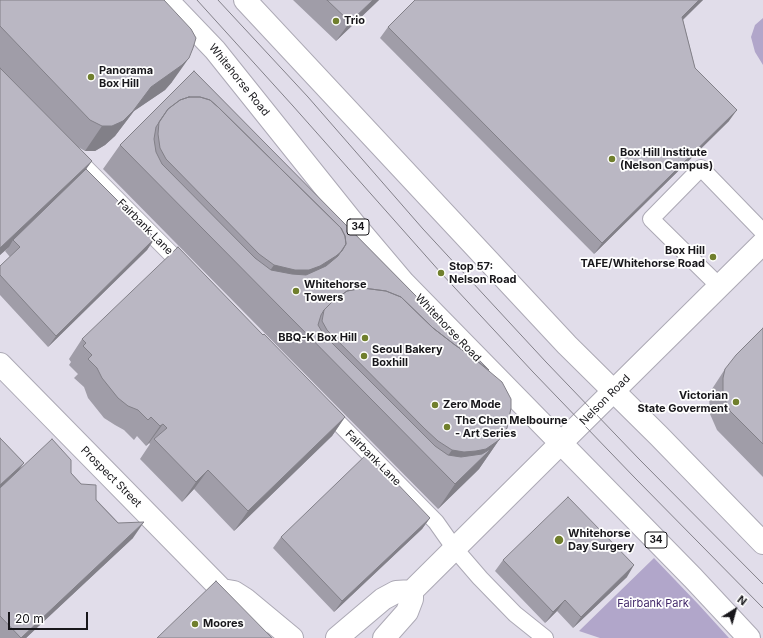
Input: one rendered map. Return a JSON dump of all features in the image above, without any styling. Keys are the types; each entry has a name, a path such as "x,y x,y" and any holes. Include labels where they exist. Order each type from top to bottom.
{"main road":[{"name":"Whitehorse Road","path":"167,0 215,50 355,225 404,283 693,578 749,638"},
{"path":"245,0 567,345 659,436 763,543"},
{"name":"Nelson Road","path":"412,591 763,243"},
{"name":"Prospect Street","path":"0,364 222,590 229,605 258,638"},
{"name":"Prospect Street","path":"222,590 234,592 245,599 292,638"},
{"path":"337,638 383,599 396,592 412,591 412,599 407,612 384,638"}],"lane":[{"name":"Fairbank Lane","path":"62,143 196,278"},
{"path":"719,286 651,219 701,168 763,232"},
{"name":"Fairbank Lane","path":"313,397 436,522 455,549 480,578 515,614 545,638"}],"green space":[{"path":"763,18 763,65 755,52 751,37 755,25"},
{"name":"Fairbank Park","path":"654,558 729,638 600,638 579,631"}],"building":[{"name":"Panorama Box Hill","path":"0,0 164,0 191,29 196,38 189,58 182,65 151,87 133,111 123,121 112,126 102,126 90,120 0,26"},
{"path":"327,0 373,0 350,22"},
{"path":"415,0 699,0 682,17 695,68 737,110 602,243 388,27"},
{"path":"0,68 92,161 0,248"},
{"path":"194,71 489,370 433,328 401,297 386,291 363,288 347,291 333,301 321,315 318,325 324,335 435,446 448,455 461,457 482,454 492,448 455,484 120,145","holes":["189,97 200,97 210,100 218,107 341,228 345,236 346,244 338,256 326,266 306,275 271,270 255,258 162,164 156,152 154,139 156,127 168,109 180,100"]},
{"path":"189,97 200,97 210,100 341,228 345,236 346,244 342,251 320,266 309,270 295,270 274,265 259,254 166,159 160,148 158,134 159,122 168,109 180,100"},
{"path":"86,169 155,238 56,336 0,275 0,266 20,247 13,240"},
{"path":"178,247 345,417 248,511 208,470 196,482 154,439 167,428 163,424 160,426 151,417 148,420 138,410 128,406 118,398 102,378 97,368 88,359 92,355 83,346 86,343 82,339"},
{"path":"363,288 386,291 401,297 433,328 471,356 502,382 511,399 511,408 507,428 499,440 486,449 464,452 452,450 438,441 425,429 327,330 322,321 324,310 333,301 347,291"},
{"path":"763,328 763,444 730,411 723,395 723,378 725,369 736,355"},
{"path":"0,438 24,463 0,485"},
{"path":"52,439 71,460 71,473 81,484 96,485 96,500 118,523 144,522 21,638 0,616 0,488"},
{"path":"368,453 430,518 342,601 281,537"},
{"name":"Whitehorse Day Surgery","path":"568,497 634,565 581,617 565,600 553,612 503,560"},
{"path":"216,581 272,638 157,638"}],"tram line":[{"path":"197,0 441,273 533,372 763,608"},
{"path":"218,0 308,97 423,229 546,362 639,459 763,584"}],"place":[{"name":"Trio","path":"336,21"},
{"name":"Panorama Box Hill","path":"91,77"},
{"name":"Box Hill Institute (Nelson Campus)","path":"612,159"},
{"name":"Box Hill TAFE/Whitehorse Road","path":"713,257"},
{"name":"Stop 57: Nelson Road","path":"441,273"},
{"name":"Whitehorse Towers","path":"296,291"},
{"name":"BBQ-K Box Hill","path":"365,338"},
{"name":"Seoul Bakery Boxhill","path":"364,356"},
{"name":"Victorian State Goverment","path":"736,402"},
{"name":"Zero Mode","path":"435,405"},
{"name":"The Chen Melbourne - Art Series","path":"447,427"},
{"name":"Whitehorse Day Surgery","path":"559,540"},
{"name":"Moores","path":"195,624"}]}
